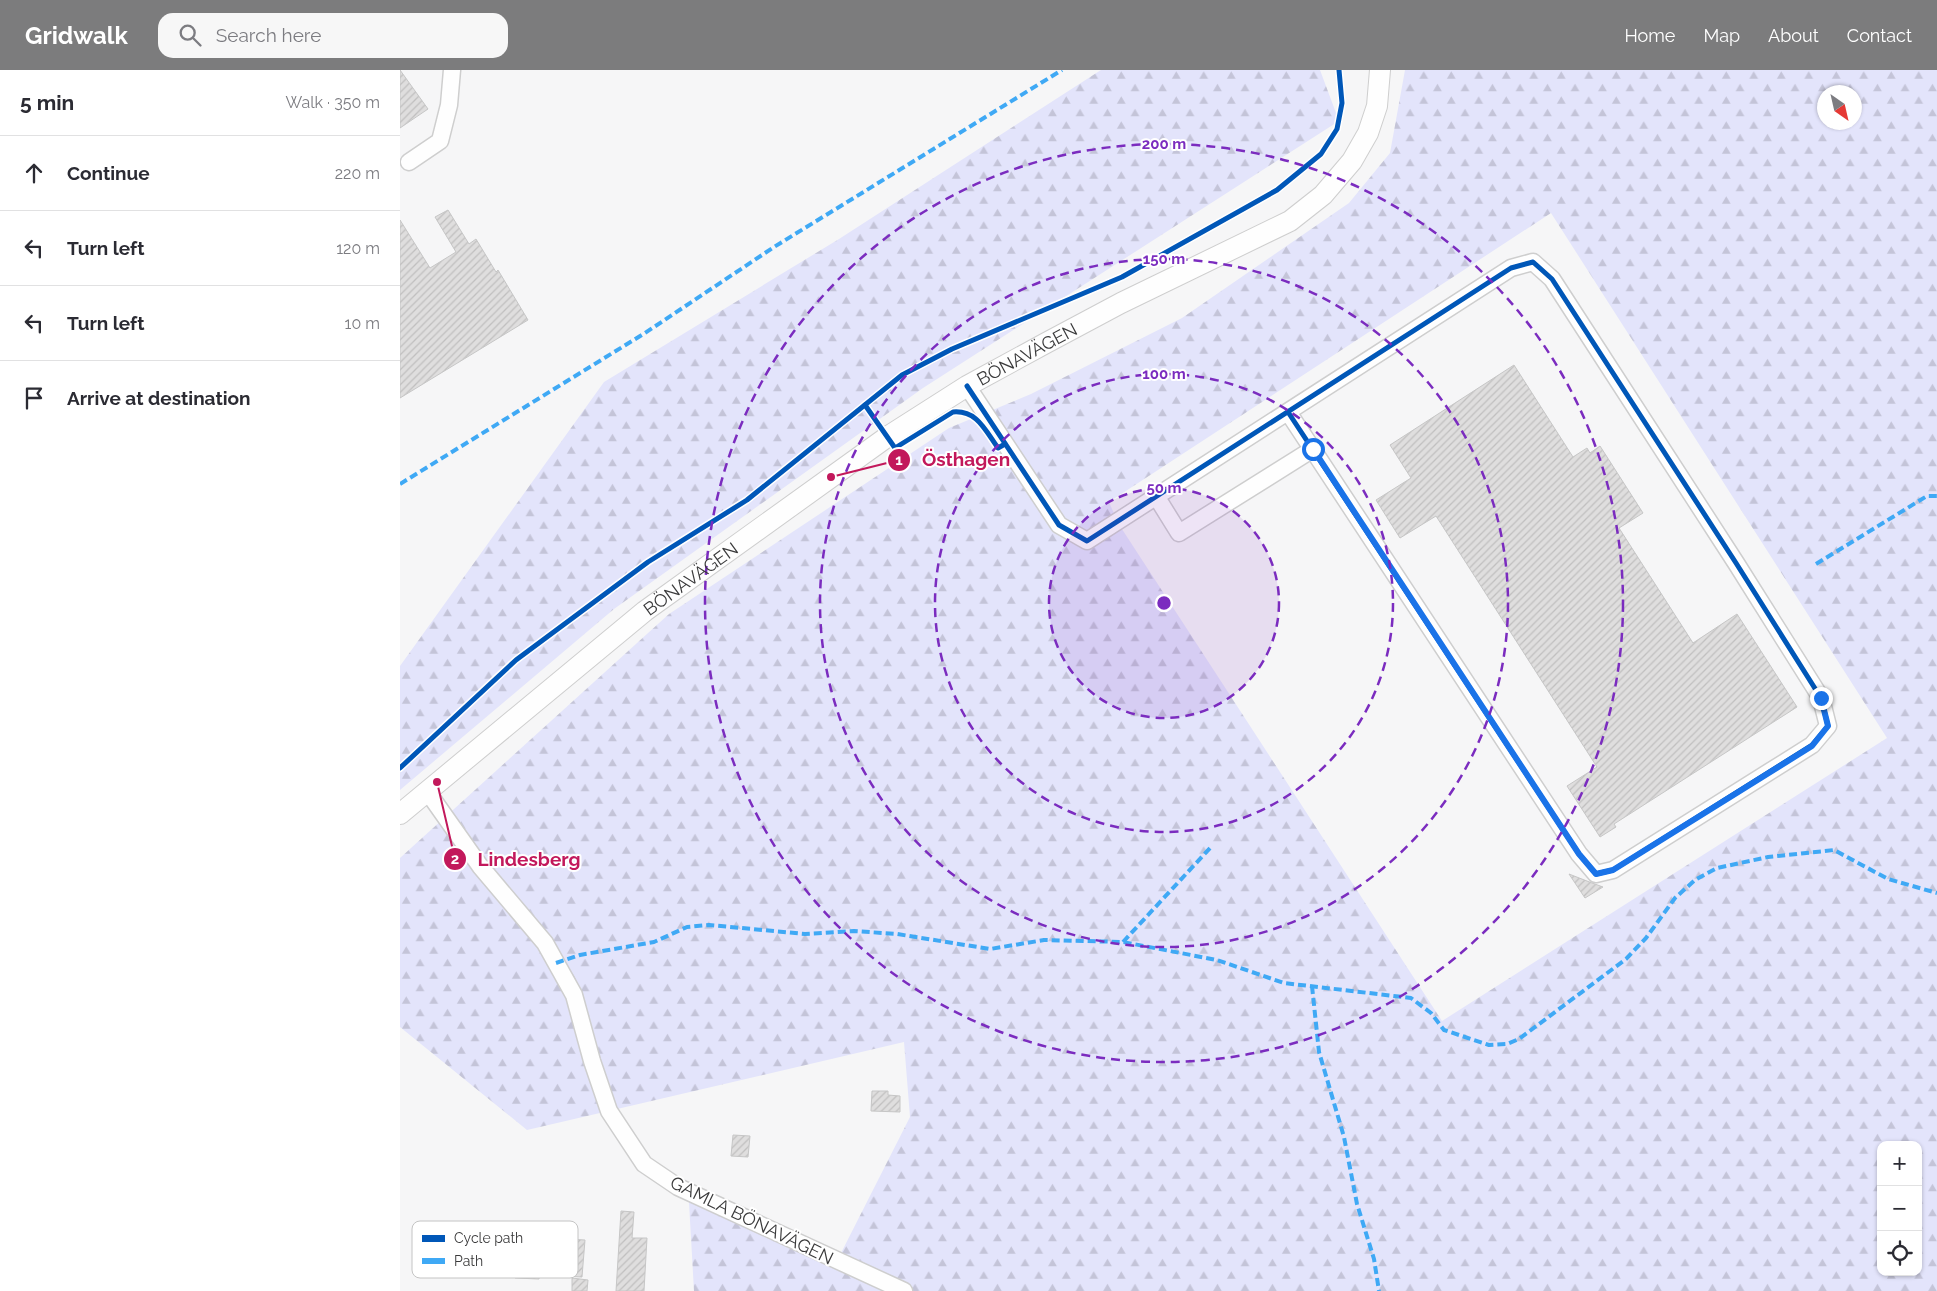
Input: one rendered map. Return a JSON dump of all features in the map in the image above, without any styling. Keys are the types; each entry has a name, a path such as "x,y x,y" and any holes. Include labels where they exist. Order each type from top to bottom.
{"street":[{"path":"409,162 440,142 450,105 452,70"},
{"name":"BÖNAVÄGEN","path":"400,814 645,611 888,437 968,386 1121,303 1290,220 1323,195 1352,161 1368,133 1377,106 1380,70"},
{"path":"968,386 1060,525 1087,541 1118,523 1156,496 1511,268 1533,262 1552,279 1736,563 1821,698 1828,726 1812,746 1613,870 1596,874 1579,854 1288,412"},
{"path":"1156,496 1179,533 1313,449"},
{"name":"GAMLA BÖNAVÄGEN","path":"427,791 480,866 545,943 574,995 609,1111 644,1164 678,1187 904,1291"}],"green space":[{"path":"1101,70 1320,70 1339,121 923,388 614,609 400,790 400,666 604,382 839,239"},
{"path":"1405,70 1937,70 1937,1291 694,1291 688,1185 839,1257 910,1117 904,1042 527,1130 400,1027 400,858 669,614 949,428 1031,394 1182,318 1349,203 1390,153","holes":["1551,213 1887,738 1442,1021 1118,523 1109,502"]}],"building":[{"path":"400,70 428,109 400,128"},
{"path":"448,210 469,244 476,239 496,272 498,270 528,320 400,398 400,220 430,268 456,252 435,217"},
{"path":"1514,365 1573,457 1587,448 1590,453 1600,446 1643,513 1619,528 1693,643 1737,614 1797,707 1614,824 1616,827 1600,837 1567,786 1597,767 1436,516 1400,538 1376,500 1411,478 1390,445"},
{"path":"1569,874 1592,883 1603,887 1585,898"},
{"path":"872,1091 888,1091 888,1095 900,1096 900,1112 871,1111"},
{"path":"733,1135 750,1136 748,1157 731,1156"},
{"path":"621,1211 634,1212 632,1238 647,1238 644,1291 616,1291"},
{"path":"578,1240 585,1240 582,1277 578,1277"},
{"path":"572,1278 588,1280 587,1291 572,1291"}],"marked path":[{"path":"400,484 645,333 774,247 1062,70"},
{"path":"1816,564 1927,496 1937,496"},
{"path":"1123,942 1211,847"},
{"path":"556,963 580,955 654,942 687,927 709,925 805,934 854,931 897,934 990,949 1044,940 1123,942 1217,960 1284,983 1411,998 1431,1013 1444,1030 1489,1045 1507,1044 1519,1039 1626,959 1646,938 1675,898 1695,880 1717,868 1768,857 1834,850 1888,879 1937,893"},
{"path":"1312,986 1319,1052 1344,1137 1357,1204 1374,1259 1379,1291"}],"cycle path":[{"path":"400,768 516,660 648,562 747,500 902,375 952,349 1122,277 1277,190 1321,154 1337,129 1342,103 1339,70"},
{"path":"967,386 1059,525 1087,541 1511,268 1533,262 1552,279 1736,563 1821,698 1828,726 1812,745 1613,870 1596,874 1579,854 1288,412"},
{"path":"865,405 895,448 953,412 968,414 980,422 998,448 1005,444"}],"place":[{"name":"Östhagen","path":"831,477"},
{"name":"Lindesberg","path":"437,782"}],"route":[{"path":"1313,449 1579,854 1596,874 1613,870 1812,746 1828,726 1821,698"}]}
